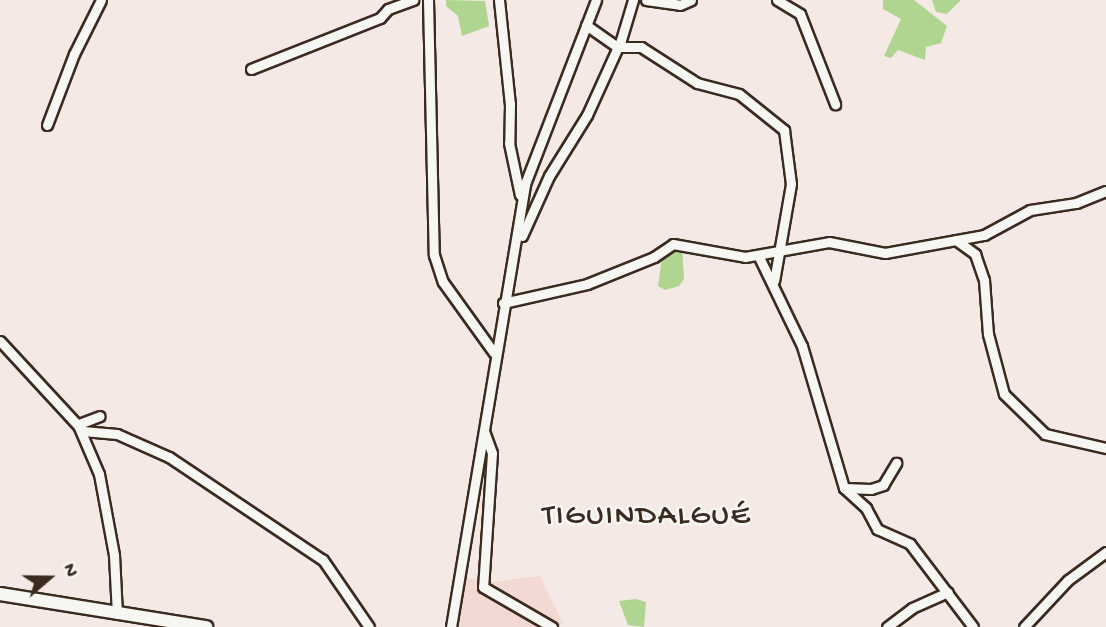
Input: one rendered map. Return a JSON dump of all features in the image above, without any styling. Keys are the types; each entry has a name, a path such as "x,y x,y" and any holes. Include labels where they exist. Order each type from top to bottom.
{"street":[{"path":"47,125 101,0"},
{"path":"251,69 380,18 387,9 413,0"},
{"path":"428,0 433,256 443,282 494,353"},
{"path":"499,0 510,104 509,143 521,201"},
{"path":"451,627 484,431 494,353 517,247 521,201 536,149 596,0"},
{"path":"517,247 549,176 587,115 618,47 633,0"},
{"path":"646,0 680,5 691,0"},
{"path":"777,0 800,14 835,104"},
{"path":"586,25 618,47 641,47 698,83 739,94 785,130 791,184 774,281"},
{"path":"503,303 587,284 654,257 673,244 704,253 759,257 825,242 885,253 998,230 1030,210 1076,203 1106,191"},
{"path":"956,240 975,254 984,280 988,334 1004,394 1045,434 1106,448"},
{"path":"759,257 774,281 802,346 844,488 866,508 879,530 910,544 973,627"},
{"path":"0,341 58,406 78,421 83,431 103,429 169,457 238,506 276,526 323,560 369,627"},
{"path":"78,421 100,416"},
{"path":"78,421 99,474 114,555 117,614"},
{"path":"484,431 492,453 483,587 552,627"},
{"path":"844,488 871,489 883,485 896,463"},
{"path":"1024,627 1068,580 1106,552"},
{"path":"893,625 948,592"},
{"path":"0,594 117,614 151,623 206,627"}],"shaded area":[{"path":"540,576 563,623 559,627 451,627 458,577 491,582"}],"green space":[{"path":"446,0 485,1 489,26 462,36 458,16 446,6"},
{"path":"883,0 914,0 947,26 941,43 926,47 925,60 898,50 891,58 884,56 901,19 883,9"},
{"path":"932,0 961,0 947,14 936,12"},
{"path":"682,246 684,279 679,286 665,290 658,286 663,251"},
{"path":"636,599 646,602 644,627 628,625 619,601"}],"district":[{"name":"TIGUINDALGUÉ","path":"647,518"}]}
